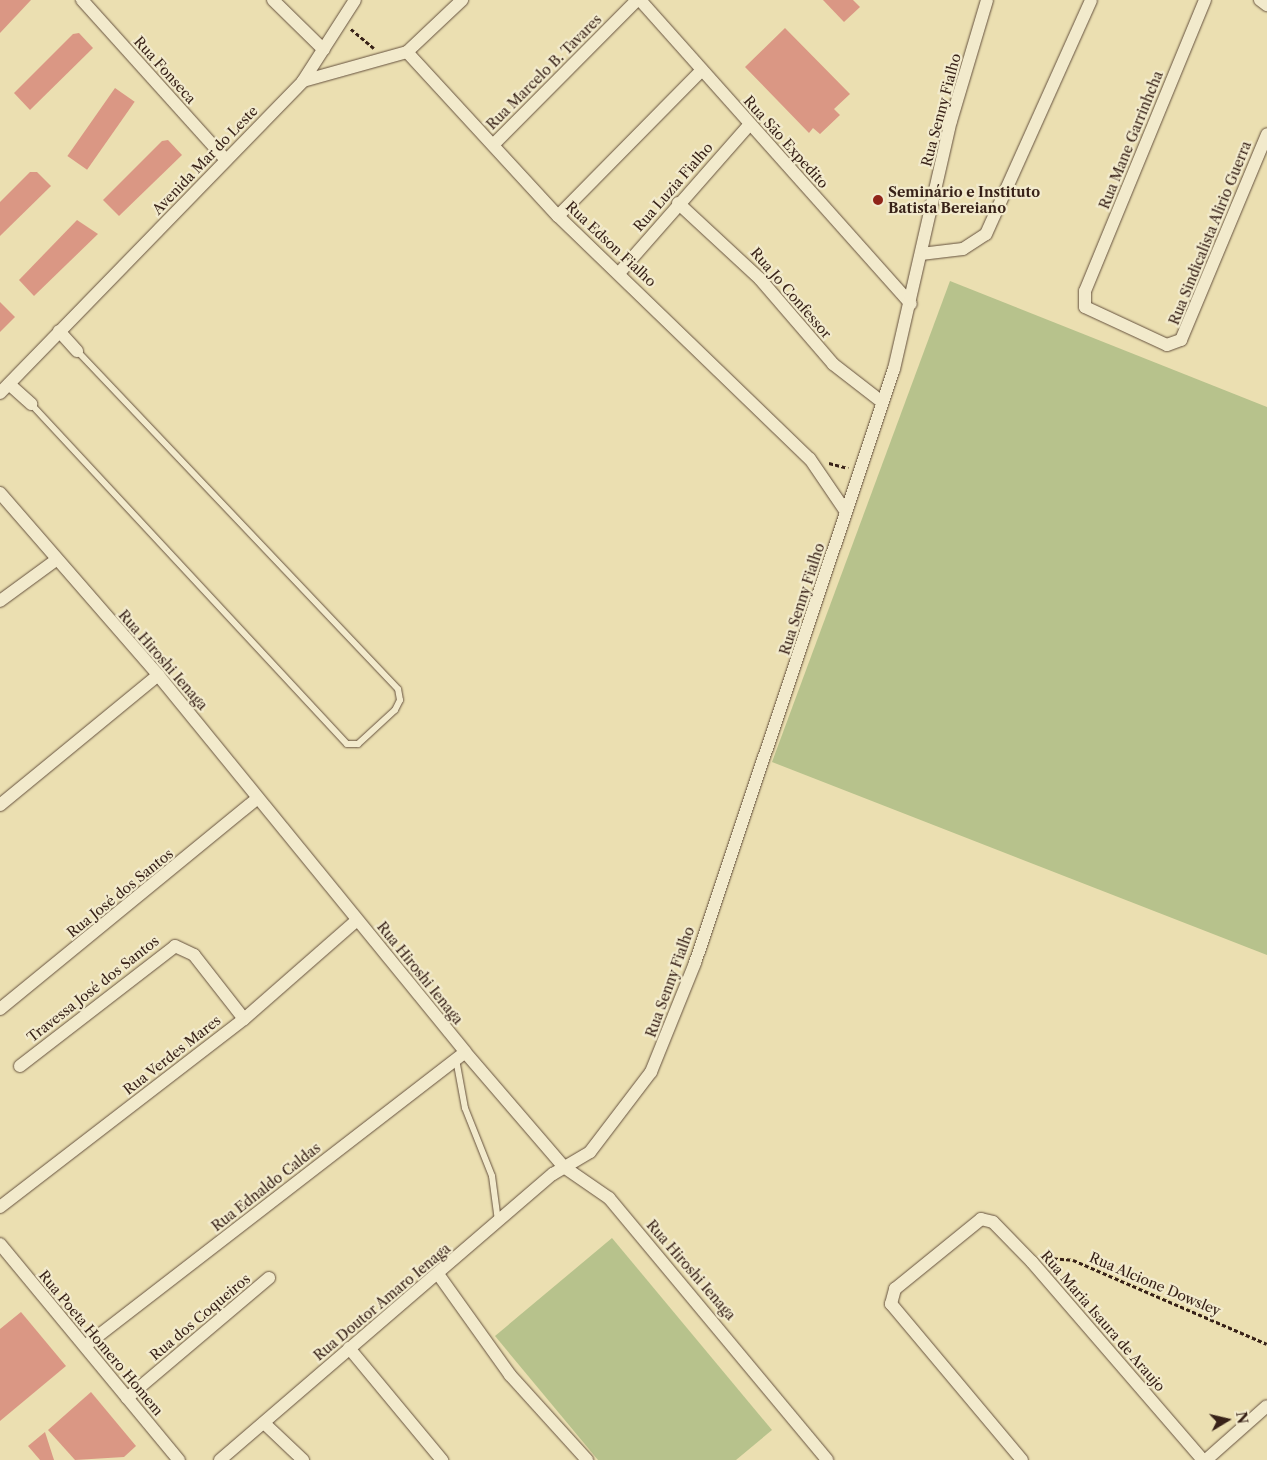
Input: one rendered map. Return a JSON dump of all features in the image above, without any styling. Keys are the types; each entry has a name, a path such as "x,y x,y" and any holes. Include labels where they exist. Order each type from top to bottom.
{"street":[{"name":"Rua Fonseca","path":"82,0 226,160"},
{"path":"273,0 324,50"},
{"name":"Avenida Mar do Leste","path":"4,388 303,81 355,0"},
{"path":"303,81 408,52 462,0"},
{"name":"Rua São Expedito","path":"638,0 911,304"},
{"name":"Rua Marcelo B. Tavares","path":"494,144 638,0"},
{"name":"Rua Senny Fialho","path":"564,1167 580,1160 602,1142 636,1096 663,1046 882,402 911,304 951,121 987,0"},
{"path":"921,254 963,249 986,234 1091,0"},
{"name":"Rua Mane Garrinhcha","path":"1085,291 1205,0"},
{"path":"1260,0 1267,5"},
{"name":"Rua Edson Fialho","path":"408,52 558,216 620,272 810,459 846,512"},
{"path":"558,216 701,71"},
{"name":"Rua Luzia Fialho","path":"620,272 678,203 750,124"},
{"name":"Rua Sindicalista Alirio Guerra","path":"1085,291 1090,311 1167,346 1181,340 1267,134"},
{"name":"Rua Jo Confessor","path":"678,203 760,279 833,364 882,402"},
{"path":"59,331 77,351"},
{"path":"4,388 30,404"},
{"name":"Rua Hiroshi Ienaga","path":"0,493 56,560 158,675 357,920 461,1056 564,1167 609,1198 827,1460"},
{"path":"0,601 56,560"},
{"path":"0,806 158,675"},
{"name":"Rua José dos Santos","path":"0,1009 258,798"},
{"name":"Rua Verdes Mares","path":"0,1207 244,1019 357,920"},
{"name":"Travessa José dos Santos","path":"20,1066 175,946 194,955 244,1019"},
{"name":"Rua Ednaldo Caldas","path":"85,1346 461,1056"},
{"name":"Rua Doutor Amaro Ienaga","path":"220,1460 349,1348 564,1167"},
{"name":"Rua Maria Isaura de Araujo","path":"1022,1460 891,1304 895,1289 972,1224 981,1219 993,1222 1032,1262 1204,1460"},
{"name":"Rua Poeta Homero Homem","path":"0,1244 179,1460"},
{"path":"438,1274 510,1375 587,1460"},
{"name":"Rua dos Coqueiros","path":"127,1398 270,1278"},
{"path":"349,1348 442,1460"},
{"path":"1204,1460 1267,1406"},
{"path":"264,1423 303,1460"}],"lane":[{"path":"30,404 347,744 358,744 395,710 400,700 398,689 77,351"},
{"path":"461,1056 465,1108 492,1176 498,1222"}],"path":[{"path":"342,21 379,52"},
{"path":"810,459 859,472"},
{"name":"Rua Alcione Dowsley","path":"1032,1262 1064,1256 1267,1344"}],"green space":[{"path":"950,281 1267,407 1267,955 772,762"},
{"path":"612,1238 772,1430 736,1460 598,1460 495,1336"}],"building":[{"path":"0,0 31,0 0,33"},
{"path":"823,0 853,0 860,7 844,22"},
{"path":"785,28 850,94 834,109 840,115 820,134 813,128 809,133 745,67"},
{"path":"79,33 93,48 30,110 14,93 73,34"},
{"path":"115,88 135,102 87,170 67,156"},
{"path":"168,140 182,155 119,216 103,200 162,141"},
{"path":"30,172 37,172 51,186 0,236 0,202"},
{"path":"77,220 98,234 34,296 19,280"},
{"path":"0,302 15,317 0,332"},
{"path":"21,1312 66,1366 0,1421 0,1329"},
{"path":"91,1392 136,1446 124,1457 75,1460 48,1430"},
{"path":"45,1432 54,1460 40,1460 28,1446"}],"place":[{"name":"Seminário e Instituto Batista Bereiano","path":"878,200"}]}
